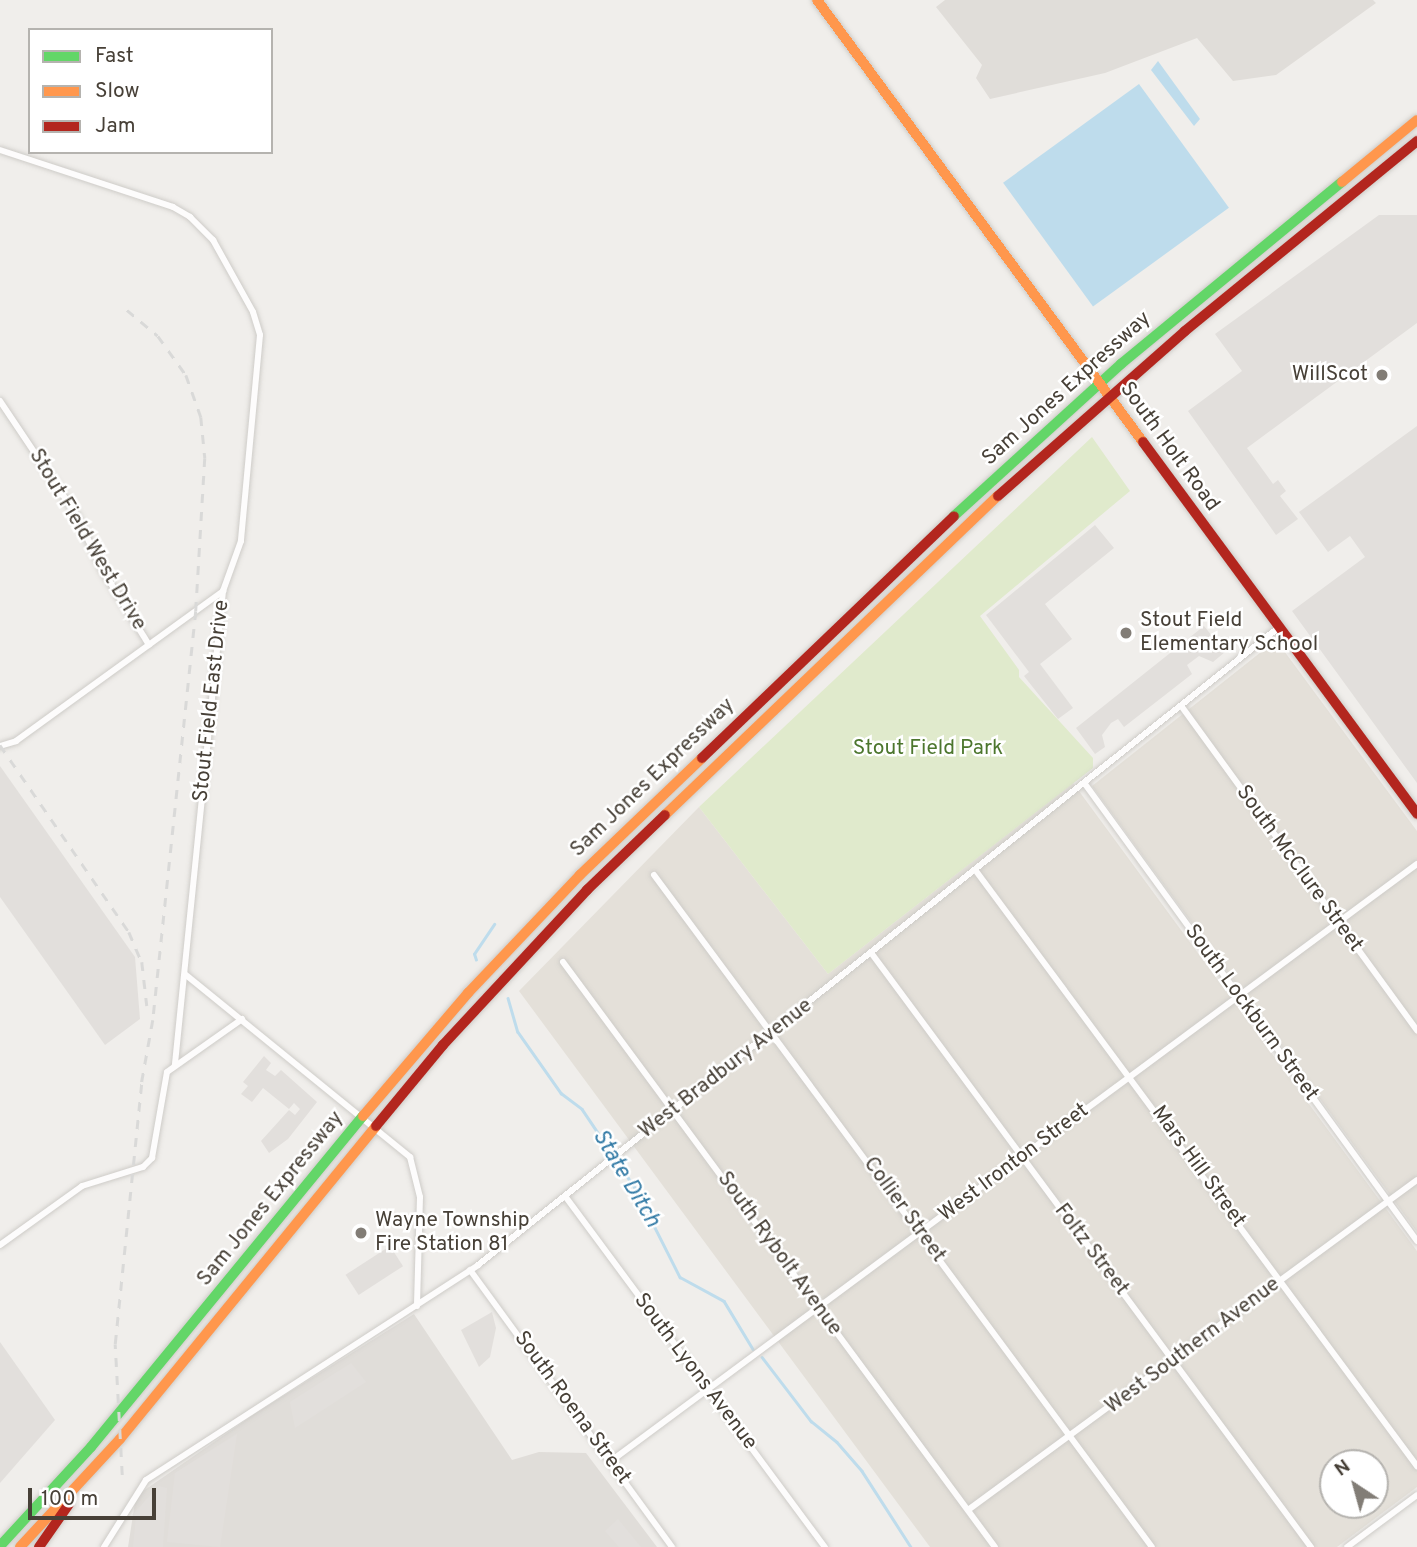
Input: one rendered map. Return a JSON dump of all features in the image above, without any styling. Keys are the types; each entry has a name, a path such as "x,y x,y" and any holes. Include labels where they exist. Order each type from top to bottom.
{"main road":[{"name":"South Holt Road","path":"817,0 1417,814"},
{"name":"Sam Jones Expressway","path":"0,1546 109,1427 363,1116 476,985 580,875 1098,384 1417,120"},
{"name":"Sam Jones Expressway","path":"20,1547 96,1465 443,1045 587,890 1108,397 1417,141"},
{"path":"39,1547 96,1465"}],"street":[{"name":"Stout Field East Drive","path":"0,150 186,214 213,240 253,312 261,350 242,528 223,591 175,1066"},
{"name":"Stout Field West Drive","path":"0,401 77,516 107,579 149,645"},
{"path":"0,746 16,741 223,591"},
{"name":"West Bradbury Avenue","path":"104,1547 134,1495 150,1477 417,1307 470,1270 872,954 1278,628"},
{"name":"South McClure Street","path":"1181,707 1417,1031"},
{"name":"South Lockburn Street","path":"1085,784 1417,1241"},
{"name":"West Ironton Street","path":"611,1461 1417,864"},
{"name":"Mars Hill Street","path":"976,871 1132,1075 1417,1466"},
{"name":"Collier Street","path":"654,875 1152,1547"},
{"name":"Foltz Street","path":"872,954 1311,1547"},
{"name":"South Rybolt Avenue","path":"563,962 995,1547"},
{"path":"186,975 406,1152 415,1169 420,1213 417,1307"},
{"path":"0,1245 82,1186 133,1171 152,1158 163,1080 175,1066 242,1019"},
{"name":"West Southern Avenue","path":"968,1510 1071,1438 1417,1180"},
{"name":"South Lyons Avenue","path":"565,1196 825,1547"},
{"name":"South Roena Street","path":"470,1270 672,1547"},
{"path":"1347,1547 1417,1495"}],"shaded area":[{"path":"945,0 1373,0 1376,3 1276,75 1233,81 1197,38 1105,73 990,99 976,78 982,65 936,7"},
{"path":"1379,215 1417,215 1417,323 1247,448 1273,484 1278,480 1286,491 1280,496 1298,519 1276,535 1188,411 1242,371 1215,334"},
{"path":"1417,426 1417,783 1292,611 1365,557 1350,536 1328,552 1299,512"},
{"path":"1095,525 1114,548 1045,604 1072,639 1040,664 1073,708 1058,719 1024,676 1029,672 986,615"},
{"path":"1204,626 1225,652 1213,662 1199,656 1187,665 1192,674 1124,727 1118,719 1111,723 1102,735 1105,747 1095,754 1076,728"},
{"path":"1276,640 1417,831 1417,1232 1092,786"},
{"path":"0,766 135,957 140,1019 105,1045 0,897"},
{"path":"1073,783 1417,1251 1417,1487 1389,1508 1389,1449 1319,1449 1319,1519 1374,1519 1337,1547 930,1547 519,991 699,807 828,974"},
{"path":"264,1056 271,1063 266,1070 275,1076 281,1070 317,1102 288,1139 269,1153 261,1141 289,1110 295,1115 300,1109 294,1103 289,1109 263,1088 252,1102 241,1094 248,1086 243,1082"},
{"path":"390,1246 403,1266 359,1295 346,1275"},
{"path":"492,1312 496,1328 490,1357 479,1367 461,1330"},
{"path":"414,1314 512,1460 539,1452 586,1453 657,1547 128,1547 136,1496 256,1413"},
{"path":"0,1342 55,1420 0,1483"},
{"path":"351,1363 366,1382 295,1428 290,1402"},
{"path":"237,1434 220,1547 167,1542 175,1473"},
{"path":"159,1486 167,1488 163,1547 133,1547 136,1517 132,1515"},
{"path":"618,1519 641,1547 619,1547 605,1531"}],"green space":[{"name":"Stout Field Park","path":"1092,437 1130,491 980,616 1019,670 1019,677 1093,758 1093,768 828,974 699,807"}],"water":[{"path":"1158,61 1200,119 1194,126 1151,70"},
{"path":"1139,84 1229,208 1093,307 1003,183"}],"waterway":[{"name":"State Ditch","path":"476,960 474,954 494,924"},
{"name":"State Ditch","path":"508,998 518,1032 561,1093 582,1109 635,1188 680,1277 724,1301 753,1349"},
{"name":"State Ditch","path":"762,1357 811,1421 837,1442 862,1471 911,1547"}],"railway":[{"path":"127,310 158,336 186,375 201,417 205,458 196,611 153,1020 141,1087"},
{"path":"0,745 129,932 142,962 147,1006"},
{"path":"122,1475 115,1344 142,1079"}],"traffic: fast":[{"path":"954,516 1121,364 1342,182"},
{"path":"0,1546 91,1447 363,1116"}],"traffic: slow":[{"path":"817,0 1143,442"},
{"path":"1342,182 1417,120"},
{"path":"665,815 998,496"},
{"path":"363,1116 468,993 580,875 702,758"},
{"path":"20,1547 120,1439 376,1126"}],"traffic: jam":[{"path":"998,496 1185,331 1417,141"},
{"path":"1143,442 1417,814"},
{"path":"702,758 954,516"},
{"path":"376,1126 443,1045 587,890 665,815"},
{"path":"39,1547 69,1504"}],"place":[{"name":"WillScot","path":"1382,375"},
{"name":"Stout Field Elementary School","path":"1126,633"},
{"name":"Wayne Township Fire Station 81","path":"361,1233"}]}
